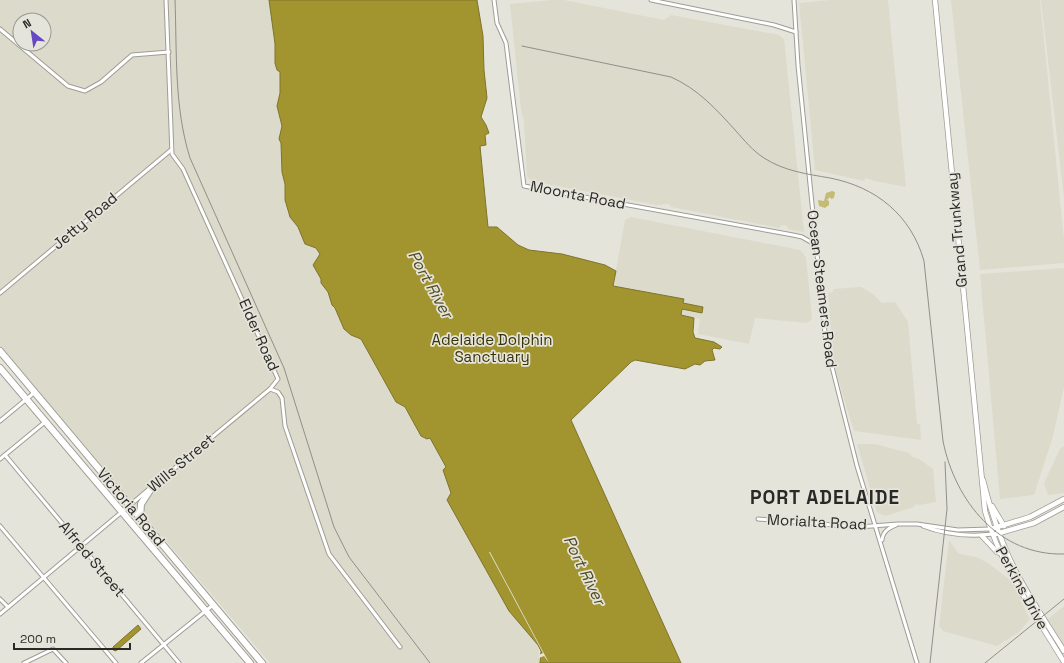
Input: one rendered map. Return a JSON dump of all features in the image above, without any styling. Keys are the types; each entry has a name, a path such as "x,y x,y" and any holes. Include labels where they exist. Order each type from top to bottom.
{"highway":[{"name":"Victoria Road","path":"0,351 262,663"},
{"name":"Victoria Road","path":"0,368 250,663"},
{"path":"140,518 140,506 152,487"}],"street":[{"path":"166,0 169,52 171,150"},
{"name":"Moonta Road","path":"494,0 497,23 506,43 524,186 793,235 802,237 816,245"},
{"path":"651,0 774,25 796,32"},
{"name":"Ocean Steamers Road","path":"794,0 816,245 830,359 858,466 917,663"},
{"name":"Grand Trunkway","path":"935,0 982,494 990,529 993,534"},
{"path":"0,29 68,86 85,91 101,82 132,55 169,52"},
{"name":"Jetty Road","path":"0,293 171,150"},
{"name":"Elder Road","path":"171,150 183,169 277,374 277,382 270,389 278,392 282,398 285,426 329,554 400,647"},
{"name":"Wills Street","path":"0,614 270,389"},
{"path":"0,421 35,392"},
{"path":"0,459 46,421"},
{"name":"Alfred Street","path":"5,455 179,663"},
{"name":"Grand Trunkway","path":"979,460 986,494 996,528"},
{"path":"986,494 1004,526"},
{"path":"917,524 958,530 996,528 1030,518 1064,499"},
{"path":"917,524 945,534 982,536 999,534 1034,524 1064,507"},
{"name":"Morialta Road","path":"758,519 859,528 876,525 917,524"},
{"path":"881,543 882,535 887,530 898,524"},
{"path":"0,526 116,663"},
{"name":"Perkins Drive","path":"996,528 1016,573 1064,651"},
{"name":"Perkins Drive","path":"993,534 1001,553 1064,662"},
{"path":"982,536 997,552 1001,553"},
{"path":"0,598 8,607"},
{"path":"141,663 213,604"},
{"path":"24,663 53,649 66,663"}],"shaded area":[{"path":"0,0 269,0 273,37 280,72 280,93 277,106 282,126 282,172 285,184 284,196 287,212 298,227 305,244 316,248 320,254 313,265 321,279 321,283 328,292 340,319 361,339 384,382 427,439 430,438 446,467 494,583 509,611 538,645 540,663 270,663 0,346"},
{"path":"564,0 664,20 671,15 779,35 784,39 804,232 788,229 787,226 781,225 780,228 671,207 669,204 657,205 531,181 527,176 524,121 521,110 510,4"},
{"path":"830,0 888,0 906,187 866,178 864,181 815,170 799,3"},
{"path":"951,0 1040,0 1064,240 1064,263 980,270"},
{"path":"1041,0 1064,0 1064,198"},
{"path":"832,191 835,192 834,198 831,199 830,197 827,200 829,201 829,205 825,208 819,206 818,200 824,201 826,193"},
{"path":"631,217 800,250 806,257 812,319 807,323 755,318 749,344 698,334 700,319 681,315 682,309 702,313 703,307 683,303 684,299 613,286 625,220"},
{"path":"1064,268 1064,387 1053,436 1034,495 1000,499 980,274"},
{"path":"861,287 873,294 882,303 895,302 908,322 917,424 920,424 921,440 854,431 834,366 828,293 833,292 833,289"},
{"path":"857,444 875,444 909,453 912,457 919,459 933,469 936,502 914,505 914,507 885,516 877,512"},
{"path":"1064,446 1064,493 1048,495 1044,483 1060,449"},
{"path":"949,540 959,554 976,557 988,563 1010,580 1021,599 1020,600 1030,619 1019,632 997,646 943,631 939,626"},
{"path":"1064,606 1064,645 1048,619"}],"water":[{"name":"Port River","path":"269,0 477,0 483,36 487,98 481,117 489,133 485,135 486,145 480,146 488,227 497,227 518,245 529,250 562,254 605,265 616,271 613,286 684,299 683,303 703,307 702,313 682,309 681,315 694,318 693,332 695,338 714,342 722,347 720,349 714,348 712,350 715,360 705,361 700,365 695,364 685,369 635,360 631,362 571,420 681,663 540,663 541,651 538,645 509,611 447,500 451,493 443,470 446,467 430,438 427,439 421,436 405,407 396,402 361,339 351,335 344,329 335,308 332,305 328,292 321,283 321,279 313,265 320,254 316,248 305,244 298,227 290,217 285,200 281,143 279,139 282,126 277,106 280,93 280,72 277,70 275,63 275,44"},
{"path":"138,625 141,629 116,651 113,650 113,647"}],"pier":[{"path":"489,552 549,663 544,656 539,658 539,655 543,653"}],"railway":[{"path":"175,0 177,80 181,119 190,158 284,368 334,527 349,557 430,663"},
{"path":"522,46 671,77 690,87 706,100 749,145 764,158 788,169 847,182 862,188 877,196 901,217 918,245 924,261 943,441 949,463 958,484 969,504 984,521 1000,535 1019,546 1041,552 1064,554"},
{"path":"930,663 947,509 945,462"},
{"path":"985,663 1064,599"}],"district":[{"name":"PORT ADELAIDE","path":"825,497"}],"park label":[{"name":"Adelaide Dolphin Sanctuary","path":"492,348"}]}
